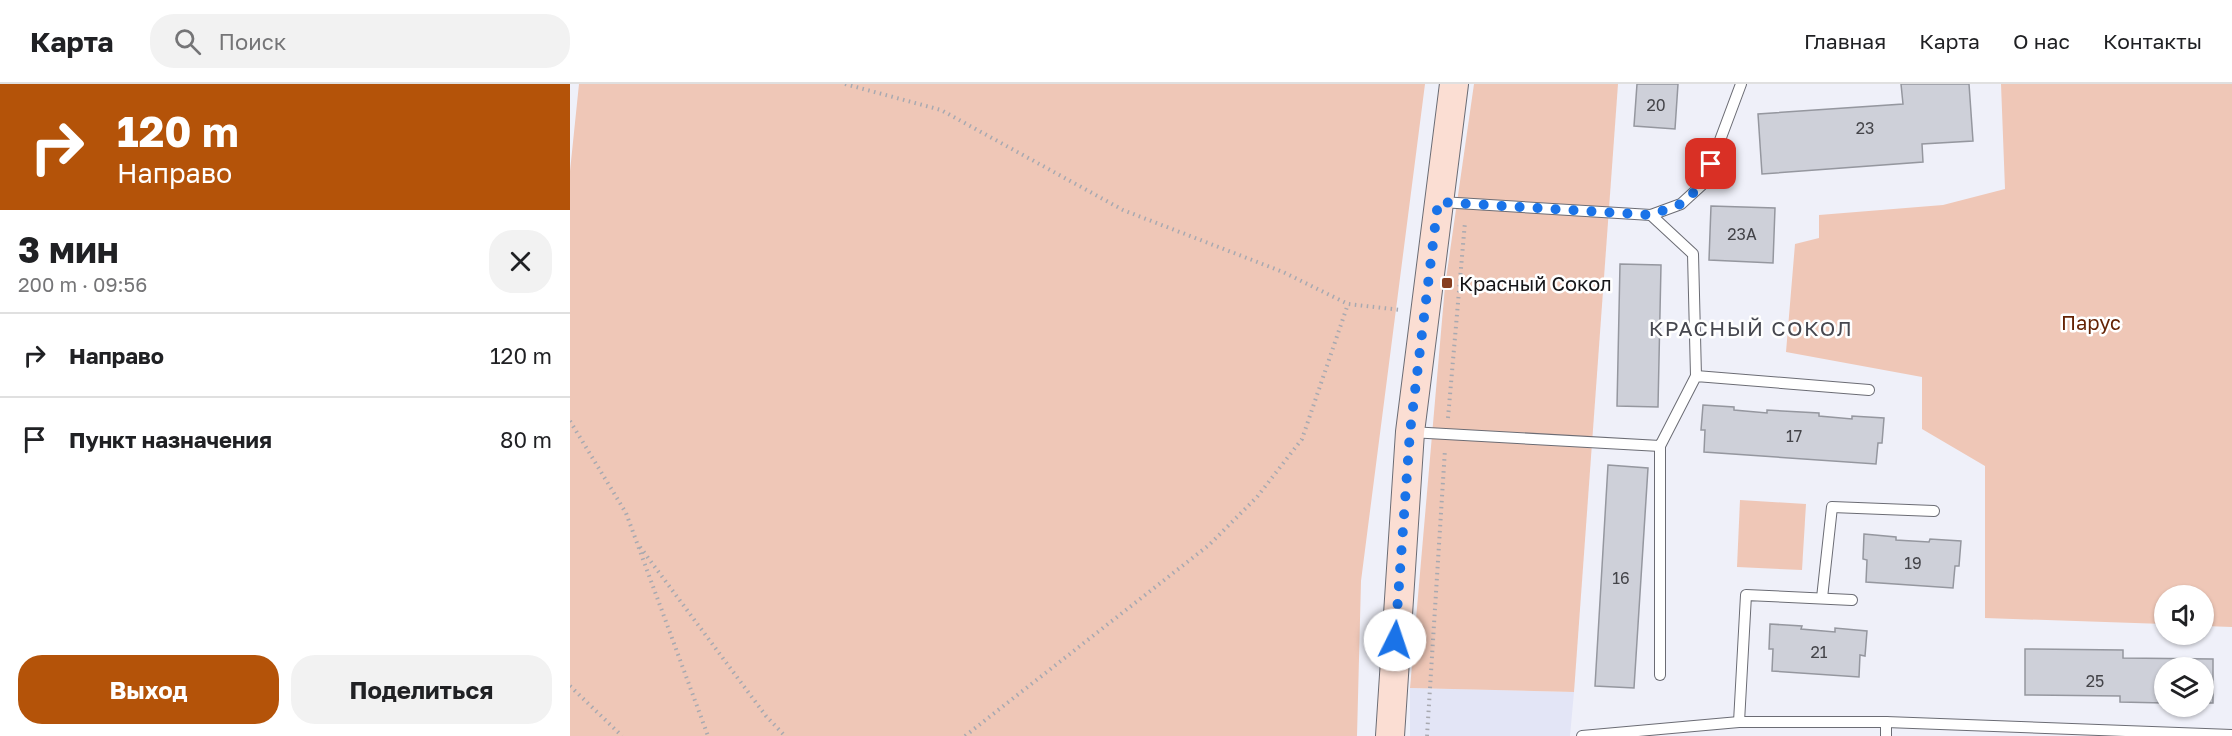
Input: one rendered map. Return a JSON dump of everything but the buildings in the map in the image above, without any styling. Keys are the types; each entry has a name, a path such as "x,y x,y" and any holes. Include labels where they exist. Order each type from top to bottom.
{"street":[{"path":"1390,722 1410,432 1454,84"}],"lane":[{"path":"1438,202 1651,215 1681,204 1704,183 1741,84"},
{"path":"1651,215 1693,254 1696,376 1660,446 1660,675"},
{"path":"1696,376 1869,390"},
{"path":"1410,432 1660,446"},
{"path":"1822,598 1832,507 1934,511"},
{"path":"1739,722 1746,595 1852,600"},
{"path":"1582,736 1739,722 1886,722 2232,735"},
{"path":"1886,722 1887,736"}],"path":[{"path":"845,84 941,110 1123,210 1283,272 1348,304 1424,312"},
{"path":"1428,736 1446,434 1467,204"},
{"path":"964,736 1209,545 1257,497 1302,439 1348,304"},
{"path":"570,421 626,513 708,736"},
{"path":"638,544 766,716 786,736"},
{"path":"570,686 622,736"}],"shaded area":[{"path":"1410,688 1574,692 1570,736 1410,736"}],"green space":[{"path":"579,84 1425,84 1361,581 1357,736 570,736 570,171"},
{"path":"1474,84 1618,84 1574,692 1410,688 1445,286"},
{"name":"Парус","path":"2001,84 2232,84 2232,627 2214,626 2214,585 2154,585 2154,624 1985,618 1985,466 1922,429 1922,377 1786,352 1795,244 1819,238 1819,215 1943,205 2005,189"},
{"path":"1740,500 1806,504 1802,570 1737,567"}],"place":[{"name":"Красный Сокол","path":"1447,283"}],"district":[{"name":"КРАСНЫЙ СОКОЛ","path":"1751,328"}],"route":[{"path":"1395,640 1410,432 1438,202 1651,215 1681,204 1704,183 1711,164"}]}
